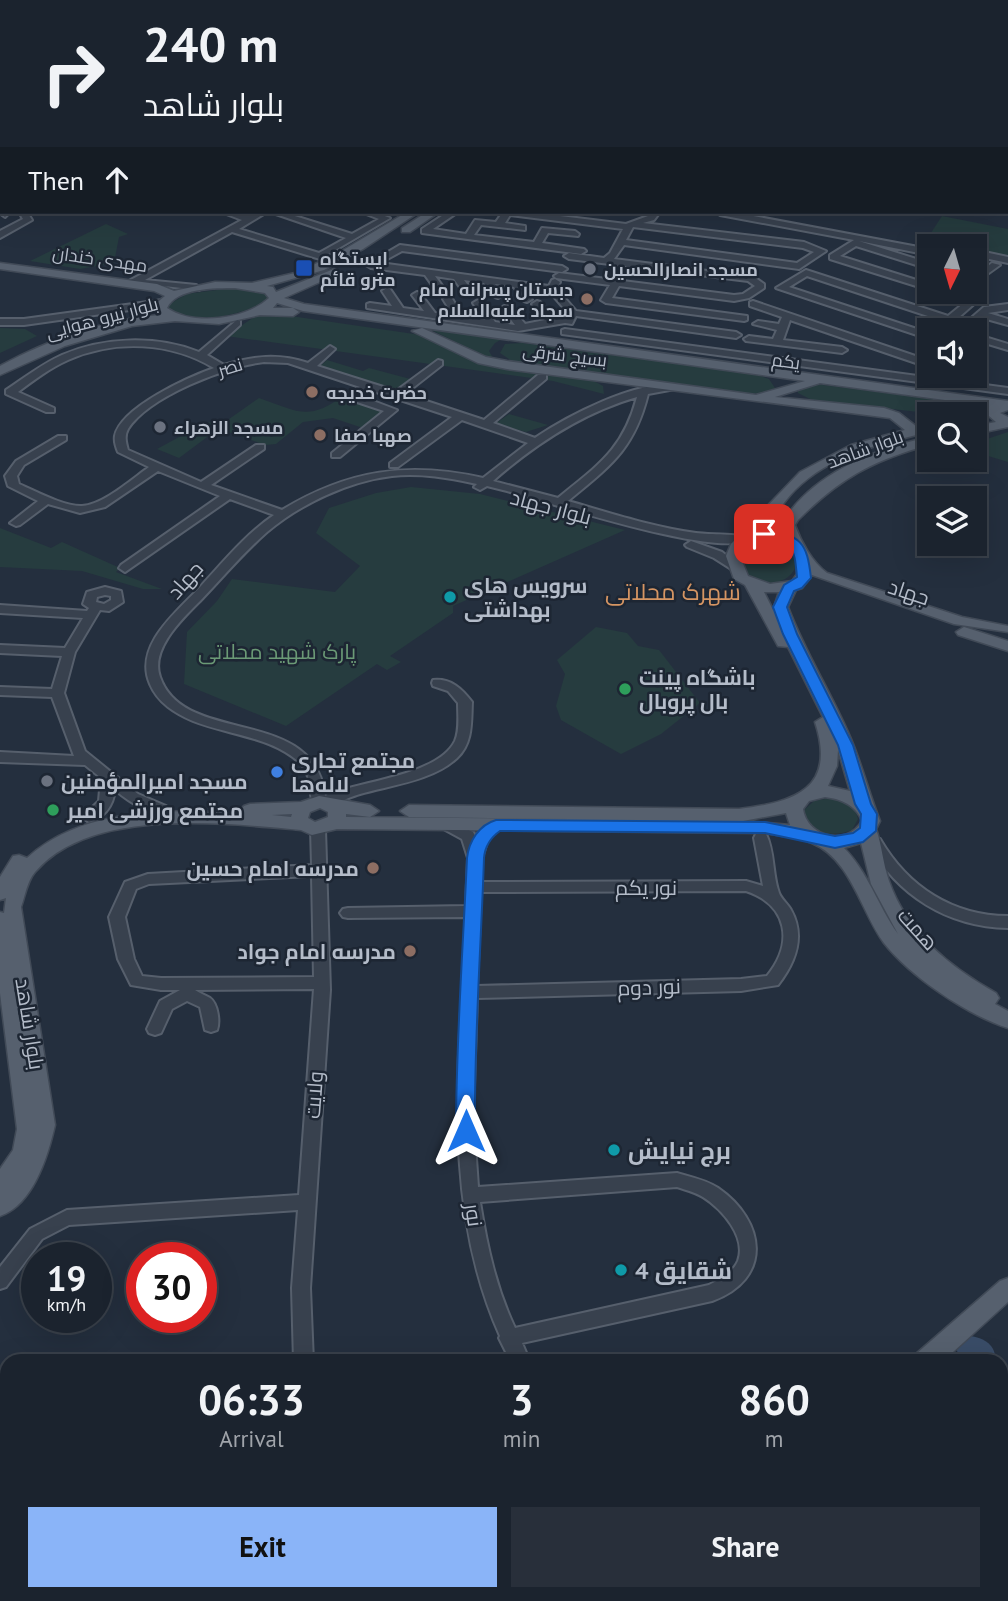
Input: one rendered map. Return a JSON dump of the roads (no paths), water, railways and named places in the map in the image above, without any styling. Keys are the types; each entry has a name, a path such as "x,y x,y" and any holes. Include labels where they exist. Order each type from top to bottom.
{"main road":[{"name":"بلوار نیرو هوایی","path":"0,360 61,334 161,304 174,295 196,288 273,282 310,271 410,214"},
{"path":"258,312 275,297 324,277 432,214"},
{"name":"مهدی خندان","path":"0,265 138,284 166,290 174,295"},
{"name":"بسیج شرقی","path":"247,285 269,290 275,297 301,310 419,331 482,360 827,408 875,410 900,417 912,429 910,432"},
{"path":"161,304 163,313 174,318"},
{"name":"بسیج شرقی","path":"258,312 301,310 562,337 745,361 769,372 902,386 1002,407"},
{"name":"بلوار نیرو هوایی","path":"0,371 36,353 86,336 174,318 211,321 258,312"},
{"path":"507,365 493,354 495,348 522,333"},
{"name":"بسیج شرقی","path":"562,337 825,382 902,386"},
{"path":"756,398 806,382 825,382"},
{"path":"1002,407 996,417 1008,422"},
{"path":"987,427 1008,422"},
{"name":"بلوار شاهد","path":"745,538 756,531 790,487 817,466 849,451 917,431"},
{"name":"بلوار شاهد","path":"794,542 789,525 792,518 841,473 871,458 917,445"},
{"path":"793,587 769,589 752,585 742,579 736,569 734,550 745,538 776,535 794,542 804,561 805,574 780,607 790,634 845,745 867,819"},
{"name":"جهاد","path":"804,561 822,576 959,621 1005,628"},
{"name":"جهاد","path":"793,587 816,584 1008,646"},
{"path":"752,585 818,710 831,742 829,768 815,792"},
{"path":"1005,628 998,638 1008,646"},
{"path":"815,792 836,792 867,819 848,841 816,838 796,823 794,815 799,801 815,792"},
{"name":"بلوار شاهد","path":"0,1207 24,1179 39,1155 44,1125 37,1068 12,997 12,907 16,888 25,870 37,857 72,835 118,821 158,819 356,811 739,815 773,811 799,801"},
{"name":"بلوار شاهد","path":"0,893 20,861 46,837 89,817 161,809 319,814 445,824 765,827 816,838"},
{"name":"همت","path":"867,819 870,854 886,902 897,922 918,946 946,971 1008,1007"},
{"name":"همت","path":"816,838 846,857 881,925 907,955 951,989 1008,1020"},
{"path":"856,875 853,852 861,849 870,854"},
{"name":"بلوار شاهد","path":"0,919 28,1129 23,1153 0,1187"},
{"path":"931,1354 1008,1288"}],"street":[{"path":"0,235 28,220 24,214"},
{"path":"232,214 248,219"},
{"path":"138,284 258,214"},
{"path":"280,214 353,237"},
{"path":"230,229 320,256 386,218 372,214"},
{"path":"371,265 400,248 616,283 734,298 747,296 759,288 760,284 755,280 571,253 537,245 425,231 451,214"},
{"path":"499,225 507,214"},
{"path":"533,214 804,245 821,251 806,269 781,288 917,332"},
{"path":"610,258 629,225 651,218 654,214"},
{"path":"730,214 917,250"},
{"path":"772,214 917,242"},
{"path":"537,245 545,230 572,234 583,218"},
{"path":"469,236 478,222 522,228"},
{"path":"620,242 806,269 944,318"},
{"path":"917,262 855,243 833,257 917,283"},
{"path":"552,289 571,253"},
{"path":"987,256 1008,260"},
{"path":"987,263 1008,267"},
{"path":"371,265 552,289 572,316"},
{"path":"371,265 378,274"},
{"path":"987,271 995,265"},
{"path":"400,269 407,278"},
{"path":"428,273 460,320"},
{"path":"457,276 468,292"},
{"path":"487,280 498,295"},
{"path":"616,283 606,300 744,318"},
{"path":"135,305 151,297 152,291 138,284"},
{"name":"مهدی خندان","path":"138,284 196,288"},
{"path":"517,284 552,323"},
{"path":"387,291 400,311"},
{"path":"417,295 432,316"},
{"path":"478,303 492,324"},
{"path":"0,322 24,322 135,305 161,304"},
{"path":"754,304 917,357"},
{"path":"952,318 969,304"},
{"path":"370,306 492,324 522,333 572,316 736,335"},
{"path":"976,318 989,308 1008,307"},
{"path":"507,308 522,333"},
{"path":"703,331 711,314"},
{"path":"981,314 1008,322"},
{"path":"562,337 572,316"},
{"path":"780,335 787,316"},
{"name":"نصر","path":"203,354 237,323"},
{"path":"758,324 801,345 842,350"},
{"path":"749,338 780,335"},
{"path":"987,341 1008,347"},
{"path":"50,410 10,392 66,357 133,343 155,344 203,354 222,368"},
{"path":"310,366 330,348"},
{"path":"871,355 917,359"},
{"name":"نصر","path":"283,514 227,496 155,468 123,452 119,439 124,427 144,408 222,368 262,359 289,360 485,424 536,444"},
{"name":"یکم","path":"745,361 902,386 1008,391"},
{"path":"398,396 438,363"},
{"path":"902,386 917,370"},
{"path":"485,424 542,377"},
{"path":"604,377 612,389 612,401"},
{"path":"336,455 392,410 352,397 368,386"},
{"path":"481,486 572,419 644,390 671,387"},
{"path":"559,503 623,447 636,424 644,390"},
{"path":"394,465 460,416"},
{"path":"62,438 20,463 11,476 14,486 46,500 80,510 101,505 155,468"},
{"path":"202,486 260,447"},
{"name":"بلوار جهاد","path":"359,482 391,478 434,479 481,486 695,546 712,552 736,569"},
{"name":"جهاد","path":"319,814 316,776 294,749 187,713 166,696 152,675 154,656 167,632 221,570 283,514 359,482"},
{"path":"481,486 559,503 695,539 745,538"},
{"path":"125,568 227,496"},
{"path":"16,523 46,500"},
{"path":"0,610 92,611 61,669 57,693 69,722 74,745 79,753 108,778 144,804 161,809"},
{"path":"0,649 69,652"},
{"path":"319,814 345,792 420,773 457,749 462,739 465,702 453,688 438,683"},
{"path":"0,691 57,693"},
{"path":"53,758 74,745"},
{"path":"0,757 90,762"},
{"path":"89,817 102,809 109,799 108,778"},
{"name":"ولایت","path":"304,1354 301,1288 322,983 319,814"},
{"path":"867,819 881,855 893,874 908,887 927,900 955,912 1008,922"},
{"path":"445,824 468,836 475,858"},
{"path":"475,858 482,837 496,825"},
{"path":"761,838 772,895"},
{"name":"نور","path":"475,858 470,992 465,1026 466,1157 480,1257 508,1338 517,1354"},
{"path":"319,870 148,879 130,886 117,918 125,959 138,981 188,989 322,983"},
{"name":"نور یکم","path":"475,887 746,886 772,895"},
{"name":"نور دوم","path":"470,992 772,981 786,965 791,932 790,920 772,895"},
{"path":"348,913 473,911"},
{"path":"188,989 207,1004 211,1011 211,1026"},
{"path":"155,1029 166,1005 188,989"},
{"path":"472,1195 677,1180 707,1190 729,1207 745,1238 748,1258 733,1282 712,1293 508,1338"},
{"path":"0,1281 36,1234 67,1218 306,1202"}],"water":[{"path":"969,1336 988,1343 995,1354 958,1354 956,1347"}],"place":[{"name":"ایستگاه مترو قائم","path":"304,268"},
{"name":"مسجد انصارالحسین","path":"590,269"},
{"name":"دبستان پسرانه امام سجاد علیه‌السلام","path":"587,299"},
{"name":"حضرت خدیجه","path":"312,392"},
{"name":"مسجد الزهراء","path":"160,427"},
{"name":"صهبا صفا","path":"320,435"},
{"name":"سرویس های بهداشتی","path":"450,597"},
{"name":"باشگاه پینت بال پروبال","path":"625,689"},
{"name":"مجتمع تجاری لاله‌ها","path":"277,772"},
{"name":"مسجد امیرالمؤمنین","path":"47,781"},
{"name":"مجتمع ورزشی امیر","path":"53,810"},
{"name":"مدرسه امام حسین","path":"373,868"},
{"name":"مدرسه امام جواد","path":"410,951"},
{"name":"برج نیایش","path":"614,1150"},
{"name":"شقایق 4","path":"621,1270"}],"district":[{"name":"شهرک محلاتی","path":"673,591"}],"park label":[{"name":"پارک شهید محلاتی","path":"277,651"}]}
